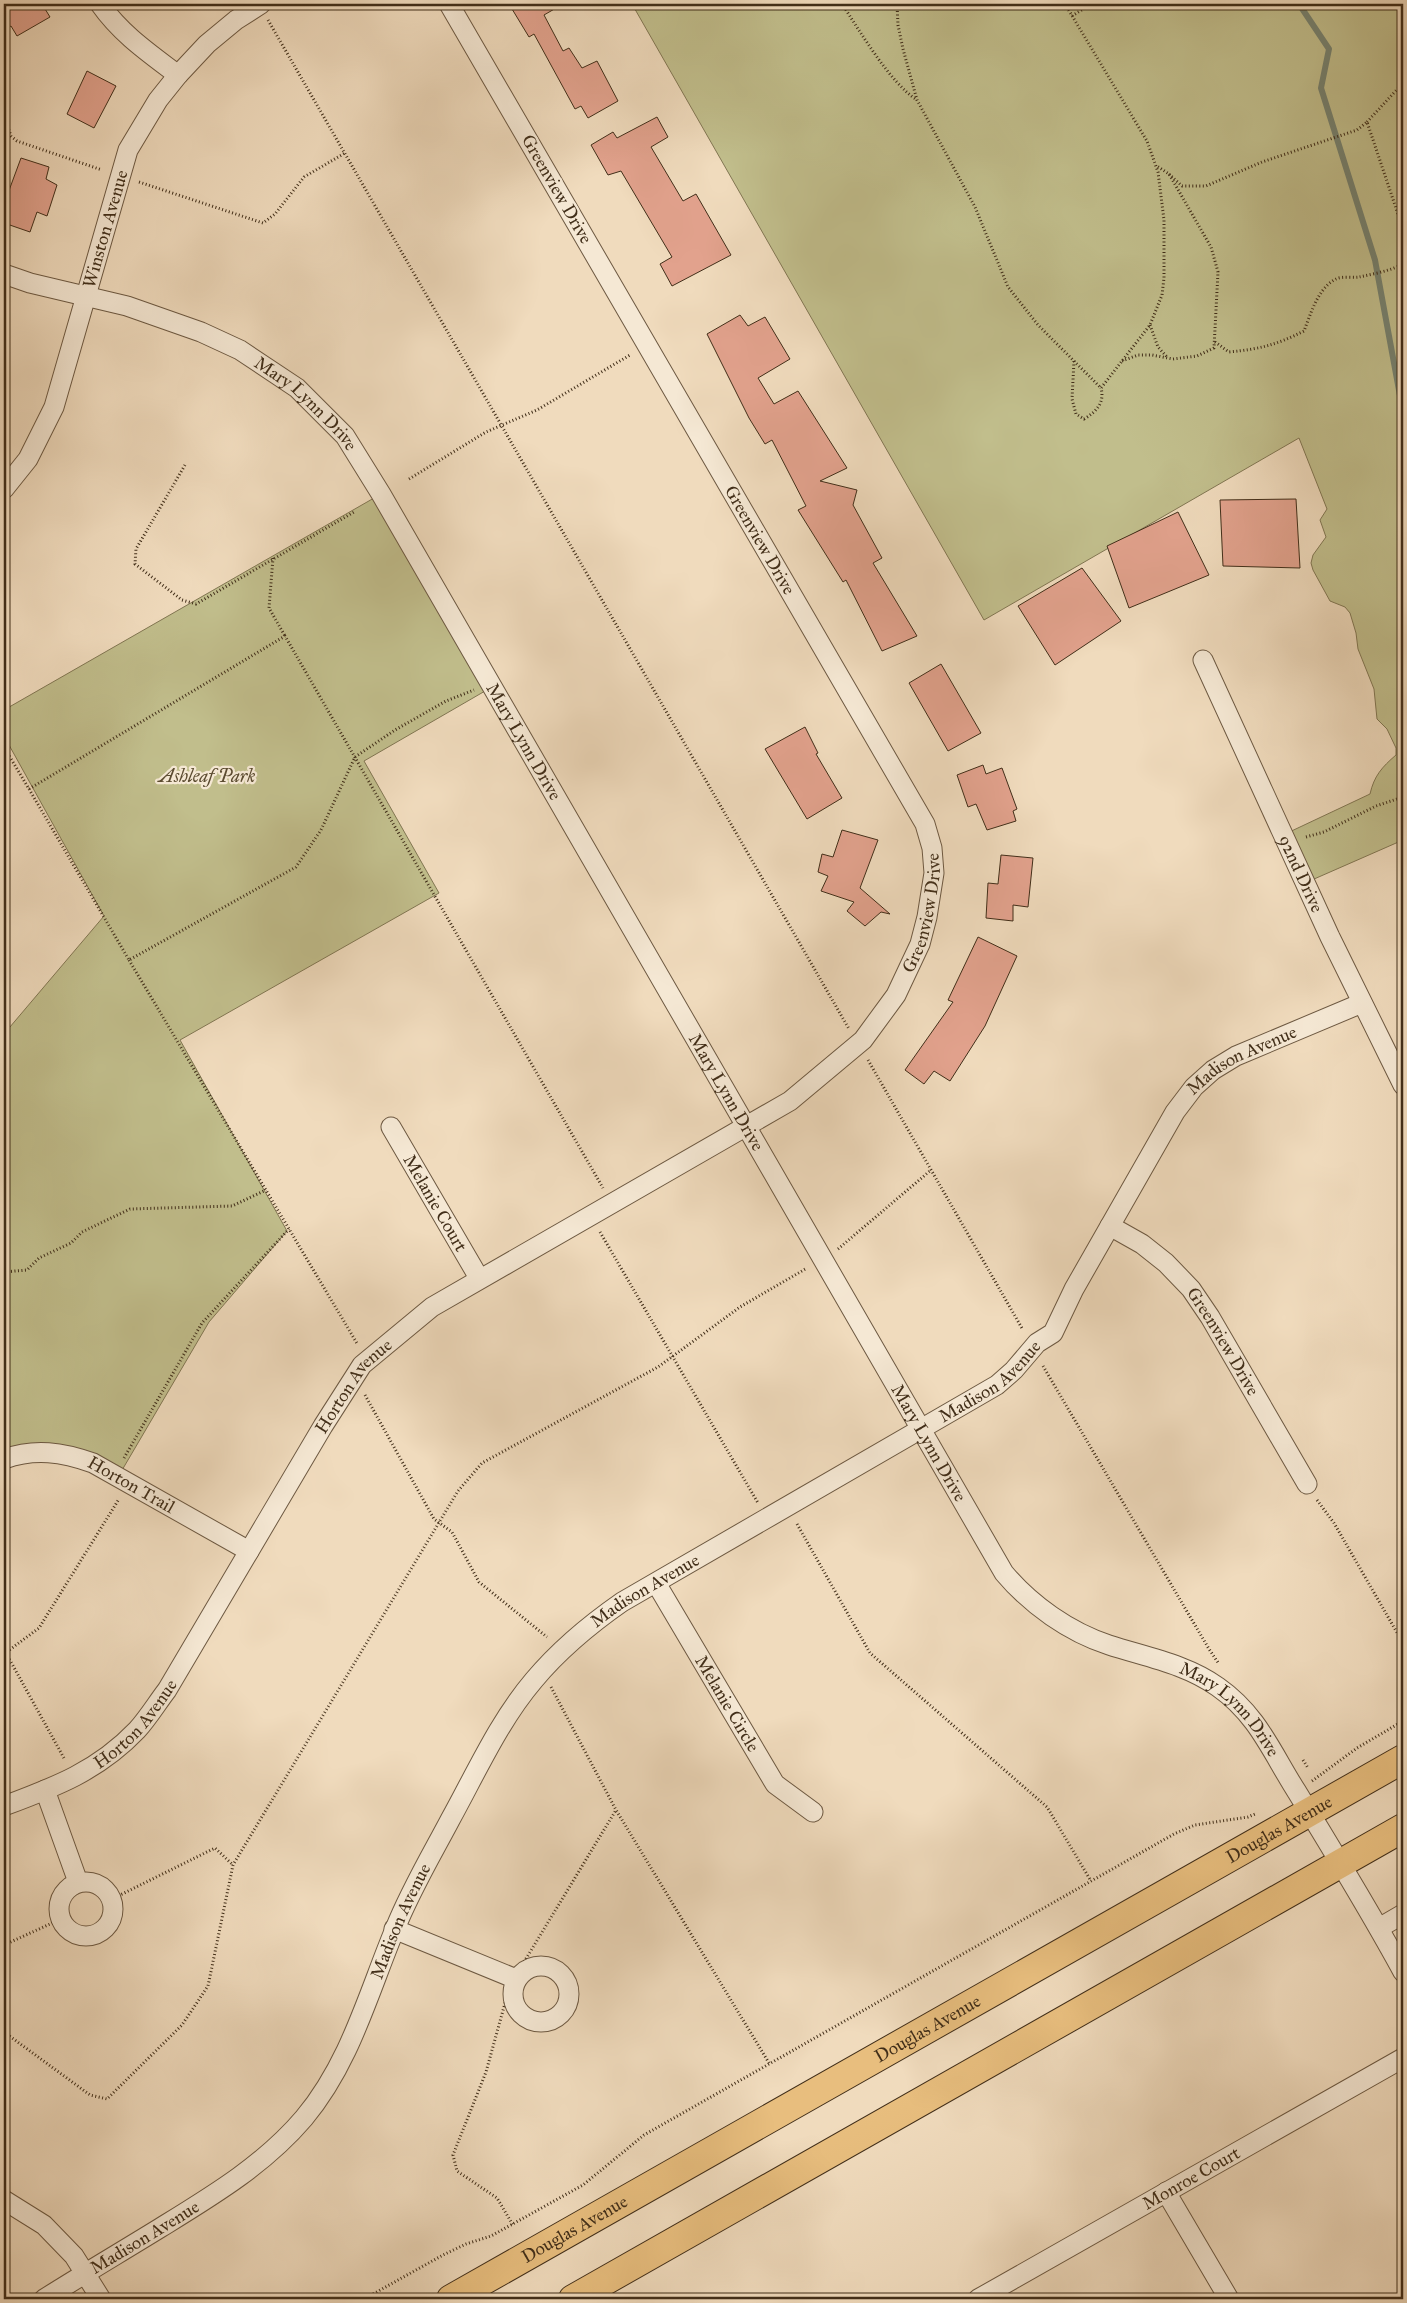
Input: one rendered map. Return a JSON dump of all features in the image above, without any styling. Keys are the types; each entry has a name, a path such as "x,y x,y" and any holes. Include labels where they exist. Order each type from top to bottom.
{"main road":[{"name":"Douglas Avenue","path":"451,2299 1403,1759"},
{"path":"573,2299 1403,1828"}],"street":[{"path":"100,4 112,21 132,41 178,74"},
{"name":"Winston Avenue","path":"4,489 28,459 54,407 128,150 158,100 178,74 207,44 236,20 260,4"},
{"name":"Greenview Drive","path":"449,4 648,345 824,653 925,824 932,848 934,873 928,917 920,944 896,995 858,1044 820,1077"},
{"name":"Mary Lynn Drive","path":"4,274 30,283 127,306 201,332 240,350 297,388 345,436 381,494 1004,1573 1017,1589 1049,1615 1106,1644 1184,1668 1218,1687 1250,1714 1273,1749 1286,1775 1341,1864 1403,1972"},
{"name":"92nd Drive","path":"1203,660 1362,1003 1403,1085"},
{"name":"Madison Avenue","path":"44,2299 208,2199 253,2168 280,2144 304,2117 326,2088 344,2056 359,2023 404,1906 502,1725 533,1681 562,1650 605,1614 997,1384 1014,1370 1033,1348 1053,1333 1074,1289 1175,1112 1194,1087 1213,1070 1236,1056 1362,1003"},
{"name":"Horton Avenue","path":"4,1806 75,1778 103,1761 139,1728 167,1690 322,1426 360,1369 400,1332 432,1307 479,1278 790,1102 820,1077"},
{"name":"Melanie Court","path":"391,1127 479,1278"},
{"name":"Greenview Drive","path":"1110,1226 1142,1244 1166,1263 1190,1289 1210,1317 1307,1484"},
{"name":"Horton Trail","path":"4,1459 19,1453 44,1452 69,1455 93,1463 249,1551"},
{"name":"Melanie Circle","path":"656,1583 775,1784 813,1812"},
{"path":"45,1790 78,1882"},
{"path":"88,1881 100,1885 108,1891 112,1900 112,1917 103,1930 97,1934 88,1936 72,1932 61,1919 59,1904 62,1895 78,1882 88,1881"},
{"path":"1379,1928 1403,1914"},
{"path":"394,1929 515,1978"},
{"name":"Monroe Court","path":"978,2299 1403,2058"},
{"path":"1166,2192 1229,2299"},
{"path":"4,2200 44,2225 74,2256 101,2299"}],"path":[{"path":"260,4 1033,1348 1208,1649 1223,1669"},
{"path":"842,4 907,94 918,100"},
{"path":"897,4 898,25 903,49 918,100 976,207 1008,287 1038,325 1074,361 1101,388 1103,396 1096,412 1084,419 1076,414 1072,399 1074,361"},
{"path":"1065,4 1147,141 1157,166 1164,220 1164,278 1162,295 1150,325 1101,388"},
{"path":"1072,16 1092,4"},
{"path":"1157,166 1182,186 1206,186 1262,162 1356,130 1367,122 1403,83"},
{"path":"4,116 11,136 17,141 263,223 275,214 304,177 345,153"},
{"path":"1367,122 1403,229"},
{"path":"1121,361 1138,355 1152,354 1169,358 1197,356 1214,348 1218,272 1210,247 1169,174"},
{"path":"1214,341 1228,352 1254,350 1278,344 1304,331 1312,310 1324,289 1337,278 1358,277 1403,264"},
{"path":"1150,325 1158,347 1169,358"},
{"path":"409,479 486,432 537,410 648,345"},
{"path":"185,465 136,549 135,564 182,600 196,604 354,512"},
{"path":"273,558 269,608 620,1217 598,1229 776,1534 796,1522 870,1653 1047,1807 1091,1881"},
{"path":"29,789 285,636"},
{"path":"129,960 296,866 321,830 355,757 395,730 446,701 468,693 489,681"},
{"path":"4,746 358,1344 362,1391 434,1519 452,1532 479,1582 562,1650"},
{"path":"1306,837 1324,832 1376,806 1403,797"},
{"path":"4,2032 90,2095 108,2099 182,2025 208,1986 233,1865 458,1491 482,1463 658,1367 740,1307 841,1248 931,1170"},
{"path":"4,1272 26,1270 39,1258 71,1243 82,1232 130,1209 232,1206 266,1190"},
{"path":"75,1778 5,1654 38,1628 124,1491 120,1465 202,1323 289,1229"},
{"path":"1307,1484 1334,1524 1403,1643"},
{"path":"548,1681 616,1810 769,2063"},
{"path":"1310,1782 1357,1748 1403,1721"},
{"path":"1298,1753 1308,1768"},
{"path":"513,2225 497,2198 457,2171 453,2155 486,2072 515,1978 616,1810"},
{"path":"364,2299 443,2255 513,2225 583,2185 644,2135 1091,1881 1194,1825 1248,1817 1262,1810"},
{"path":"112,1900 215,1848 233,1865"},
{"path":"4,1945 61,1919"}],"green space":[{"path":"632,4 1403,4 1403,840 1305,883 1283,835 1370,794 1379,772 1396,755 1396,748 1387,729 1377,719 1374,689 1358,649 1356,633 1350,613 1345,607 1330,601 1313,570 1311,563 1313,555 1326,537 1320,520 1327,509 1299,438 984,620"},
{"name":"Ashleaf Park","path":"381,494 492,687 364,761 439,893 180,1040 287,1231 209,1322 118,1477 93,1463 4,1459 4,1034 104,916 4,736 4,710"}],"building":[{"path":"4,4 42,4 50,17 17,36 11,26 4,30"},
{"path":"509,4 563,4 544,15 563,51 569,48 582,68 597,61 618,101 588,118 581,106 575,109 534,34 529,37"},
{"path":"87,71 116,86 94,128 67,114"},
{"path":"657,117 668,137 651,147 683,201 696,194 731,255 672,286 660,264 672,257 621,171 608,175 591,145 613,132 617,138"},
{"path":"21,158 49,167 46,179 57,185 47,216 37,212 30,232 4,223 4,204"},
{"path":"740,315 748,326 765,317 790,359 758,378 774,404 798,391 847,468 820,481 857,490 853,505 882,558 873,563 917,636 882,651 846,580 843,582 798,510 806,506 772,440 765,444 749,418 707,334"},
{"path":"1296,499 1300,568 1223,566 1220,500"},
{"path":"1178,512 1209,575 1129,608 1107,546"},
{"path":"1082,568 1121,621 1055,665 1018,606"},
{"path":"941,664 981,733 948,751 909,683"},
{"path":"805,727 818,753 816,754 842,798 807,819 765,749"},
{"path":"983,765 986,774 1002,768 1017,809 1013,811 1016,821 987,830 976,804 968,807 957,775"},
{"path":"842,830 878,840 860,888 890,914 881,912 865,926 847,911 854,902 821,891 828,876 818,872 822,854 833,857"},
{"path":"1001,855 1033,858 1028,907 1013,905 1013,921 986,918 988,883 998,884"},
{"path":"978,937 1017,956 985,1026 950,1081 934,1071 924,1084 905,1070 953,1002 948,1000"}],"waterway":[{"path":"1299,4 1329,49 1321,88 1375,260 1403,412"}]}
